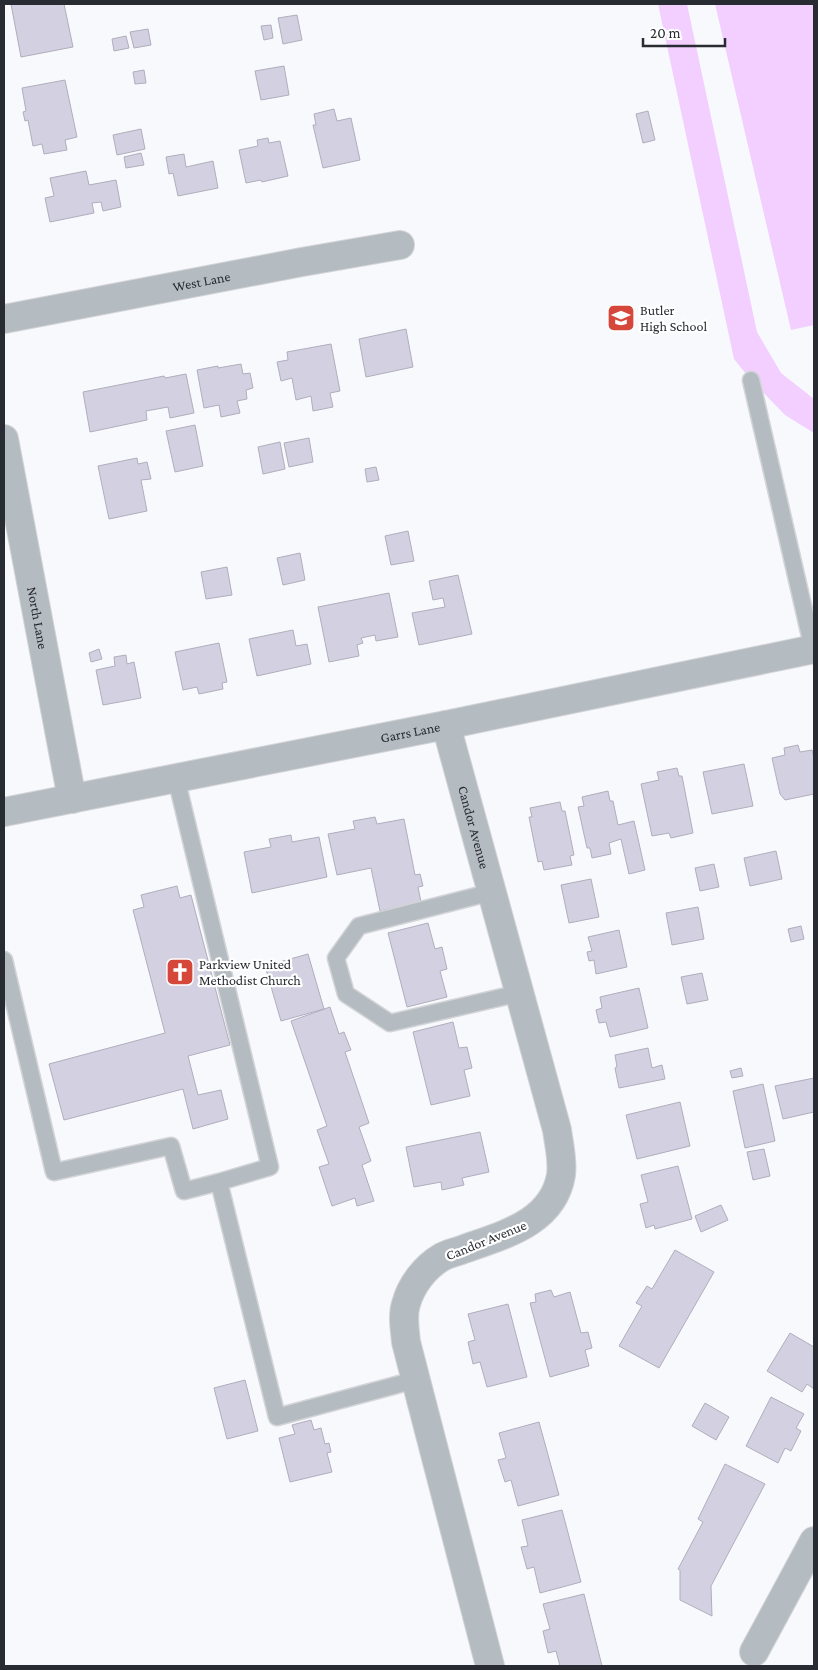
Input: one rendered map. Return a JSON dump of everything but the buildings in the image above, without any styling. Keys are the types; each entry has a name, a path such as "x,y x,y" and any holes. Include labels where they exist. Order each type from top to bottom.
{"street":[{"name":"West Lane","path":"4,319 400,245"},
{"name":"North Lane","path":"4,439 72,798"},
{"name":"Garrs Lane","path":"4,812 446,725 814,649"},
{"name":"Candor Avenue","path":"446,725 557,1130 562,1161 561,1176 555,1196 536,1218 518,1229 443,1257 429,1266 416,1281 406,1305 404,1323 406,1342 490,1666"},
{"path":"754,1652 814,1540"}],"lane":[{"path":"751,380 814,649"},
{"path":"4,960 54,1172 171,1146 184,1191 270,1167 176,778"},
{"path":"492,892 359,926 336,958 346,994 390,1023 520,993"},
{"path":"219,1182 277,1417 415,1380"}],"shaded area":[{"path":"658,4 687,4 757,332 781,373 814,399 814,433 785,415 751,380 734,359"},
{"path":"715,4 814,4 814,325 791,330"}],"place":[{"name":"Butler High School","path":"621,318"},
{"name":"Parkview United Methodist Church","path":"180,972"}]}
